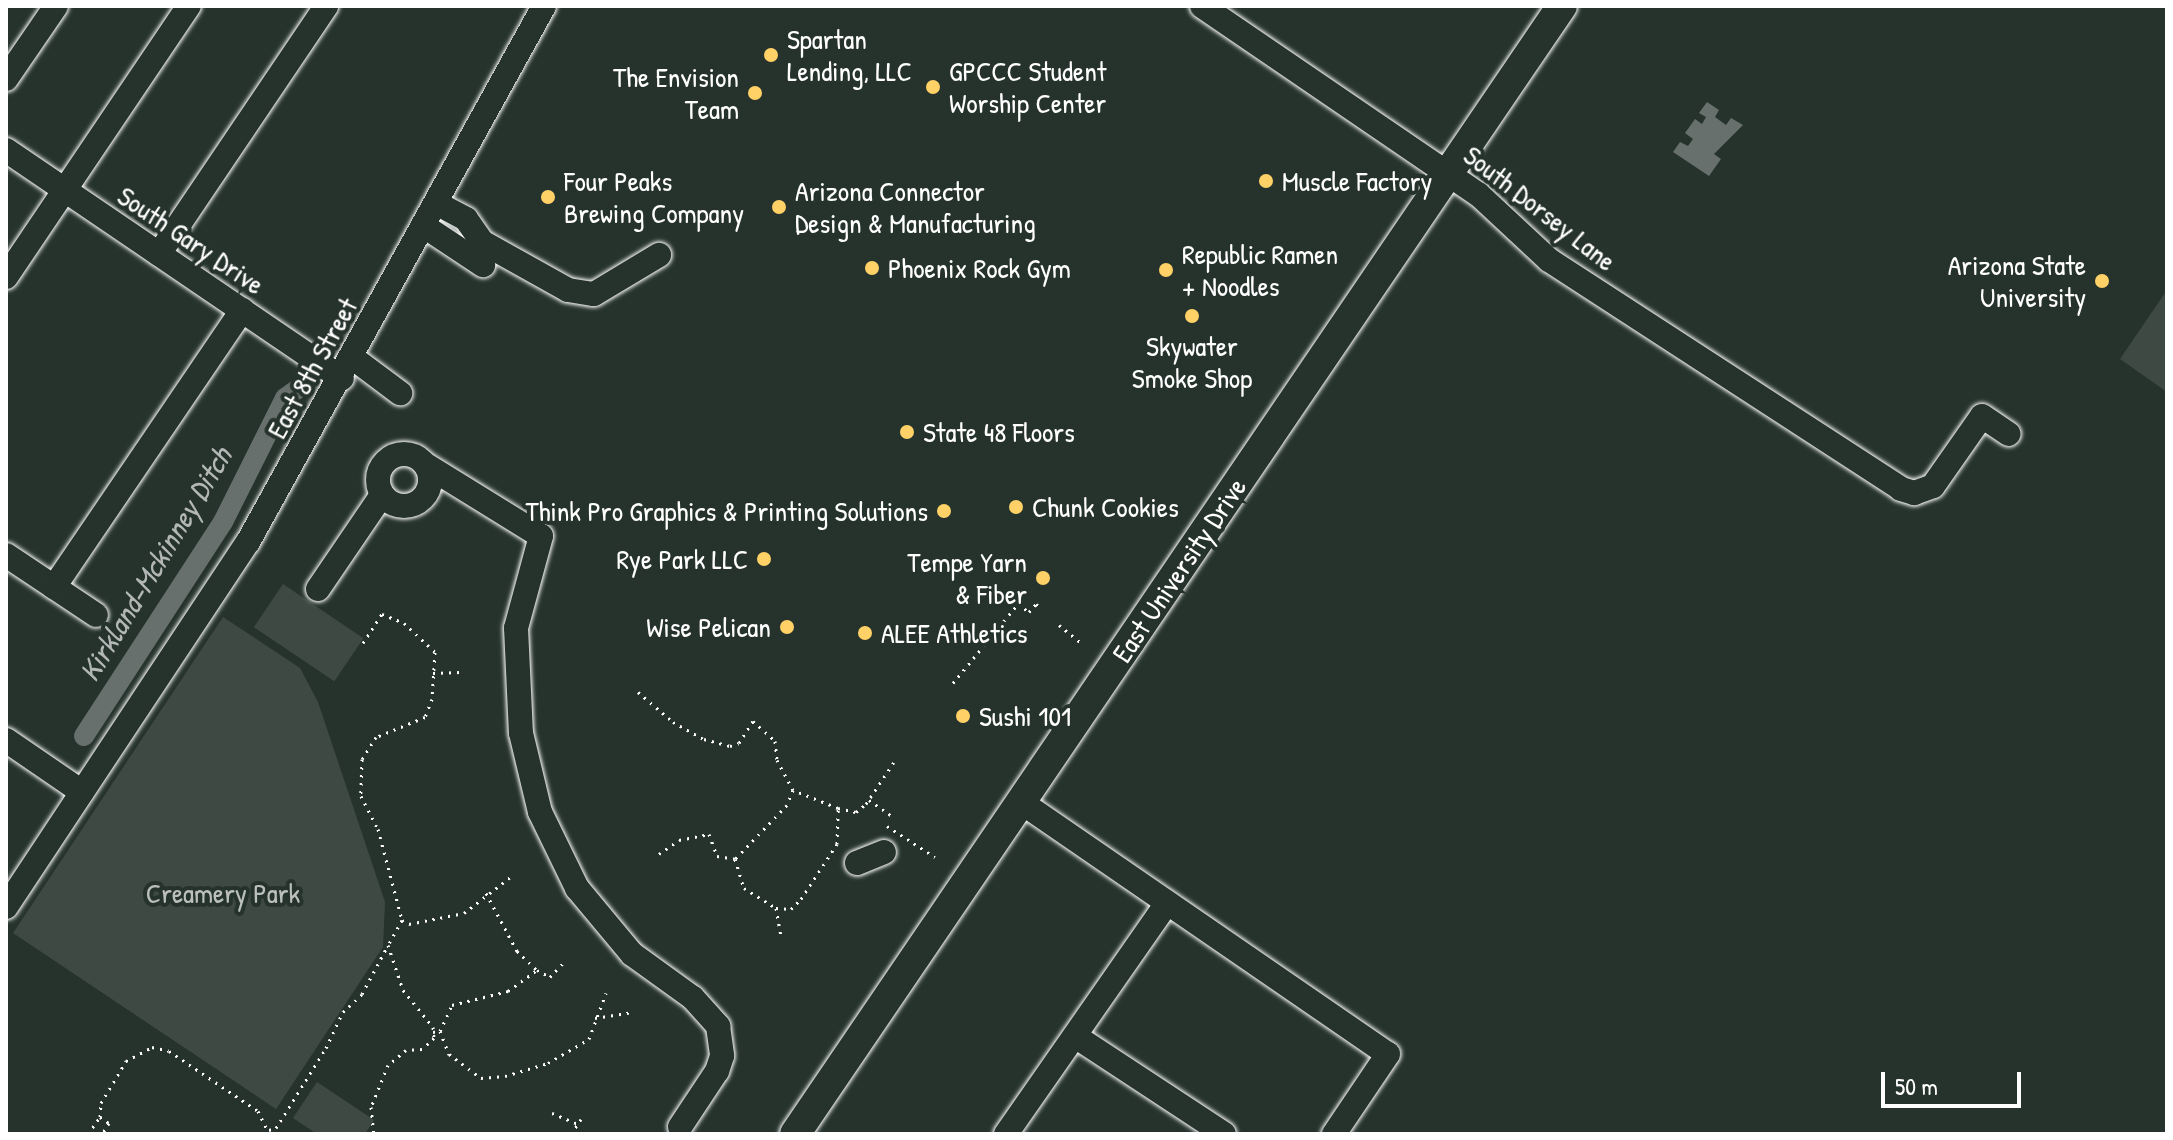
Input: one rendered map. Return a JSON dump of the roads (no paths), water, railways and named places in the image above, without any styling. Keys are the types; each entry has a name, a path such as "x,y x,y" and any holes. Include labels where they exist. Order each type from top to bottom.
{"main road":[{"name":"East University Drive","path":"795,1134 1562,6"}],"street":[{"path":"6,79 56,6"},
{"path":"6,277 189,6"},
{"path":"159,254 326,6"},
{"name":"East 8th Street","path":"6,907 248,542 348,368 544,6"},
{"name":"South Dorsey Lane","path":"1202,6 1449,174 1549,260 1885,479 1914,493 1933,486 1982,416 2009,434"},
{"name":"South Gary Drive","path":"6,150 242,310 400,393"},
{"path":"436,203 466,219 482,242 568,290 594,294 659,255"},
{"path":"424,226 483,265"},
{"path":"54,587 242,310"},
{"path":"318,589 382,495 379,473 388,459 404,454 541,536 516,628 521,733 540,812 577,888 632,954 693,998 718,1026 722,1056 717,1071 680,1127"},
{"path":"382,495 400,506 417,503 428,490 426,465"},
{"path":"6,555 96,615"},
{"path":"6,740 82,792"},
{"path":"1021,802 1388,1054 1334,1134"},
{"path":"857,863 884,852"},
{"path":"1006,1134 1167,903"},
{"path":"1075,1036 1224,1134"}],"waterway":[{"name":"Kirkland-Mckinney Ditch","path":"84,736 223,522 285,398 303,385"}],"place":[{"name":"Spartan Lending, LLC","path":"771,55"},
{"name":"GPCCC Student Worship Center","path":"933,87"},
{"name":"The Envision Team","path":"755,93"},
{"name":"Muscle Factory","path":"1266,181"},
{"name":"Four Peaks Brewing Company","path":"548,197"},
{"name":"Arizona Connector Design & Manufacturing","path":"779,207"},
{"name":"Phoenix Rock Gym","path":"872,268"},
{"name":"Republic Ramen + Noodles","path":"1166,270"},
{"name":"Arizona State University","path":"2102,281"},
{"name":"Skywater Smoke Shop","path":"1192,316"},
{"name":"State 48 Floors","path":"907,432"},
{"name":"Chunk Cookies","path":"1016,507"},
{"name":"Think Pro Graphics & Printing Solutions","path":"944,511"},
{"name":"Rye Park LLC","path":"764,559"},
{"name":"Tempe Yarn & Fiber","path":"1043,578"},
{"name":"Wise Pelican","path":"787,627"},
{"name":"ALEE Athletics","path":"865,633"},
{"name":"Sushi 101","path":"963,716"}],"park label":[{"name":"Creamery Park","path":"223,893"}]}
